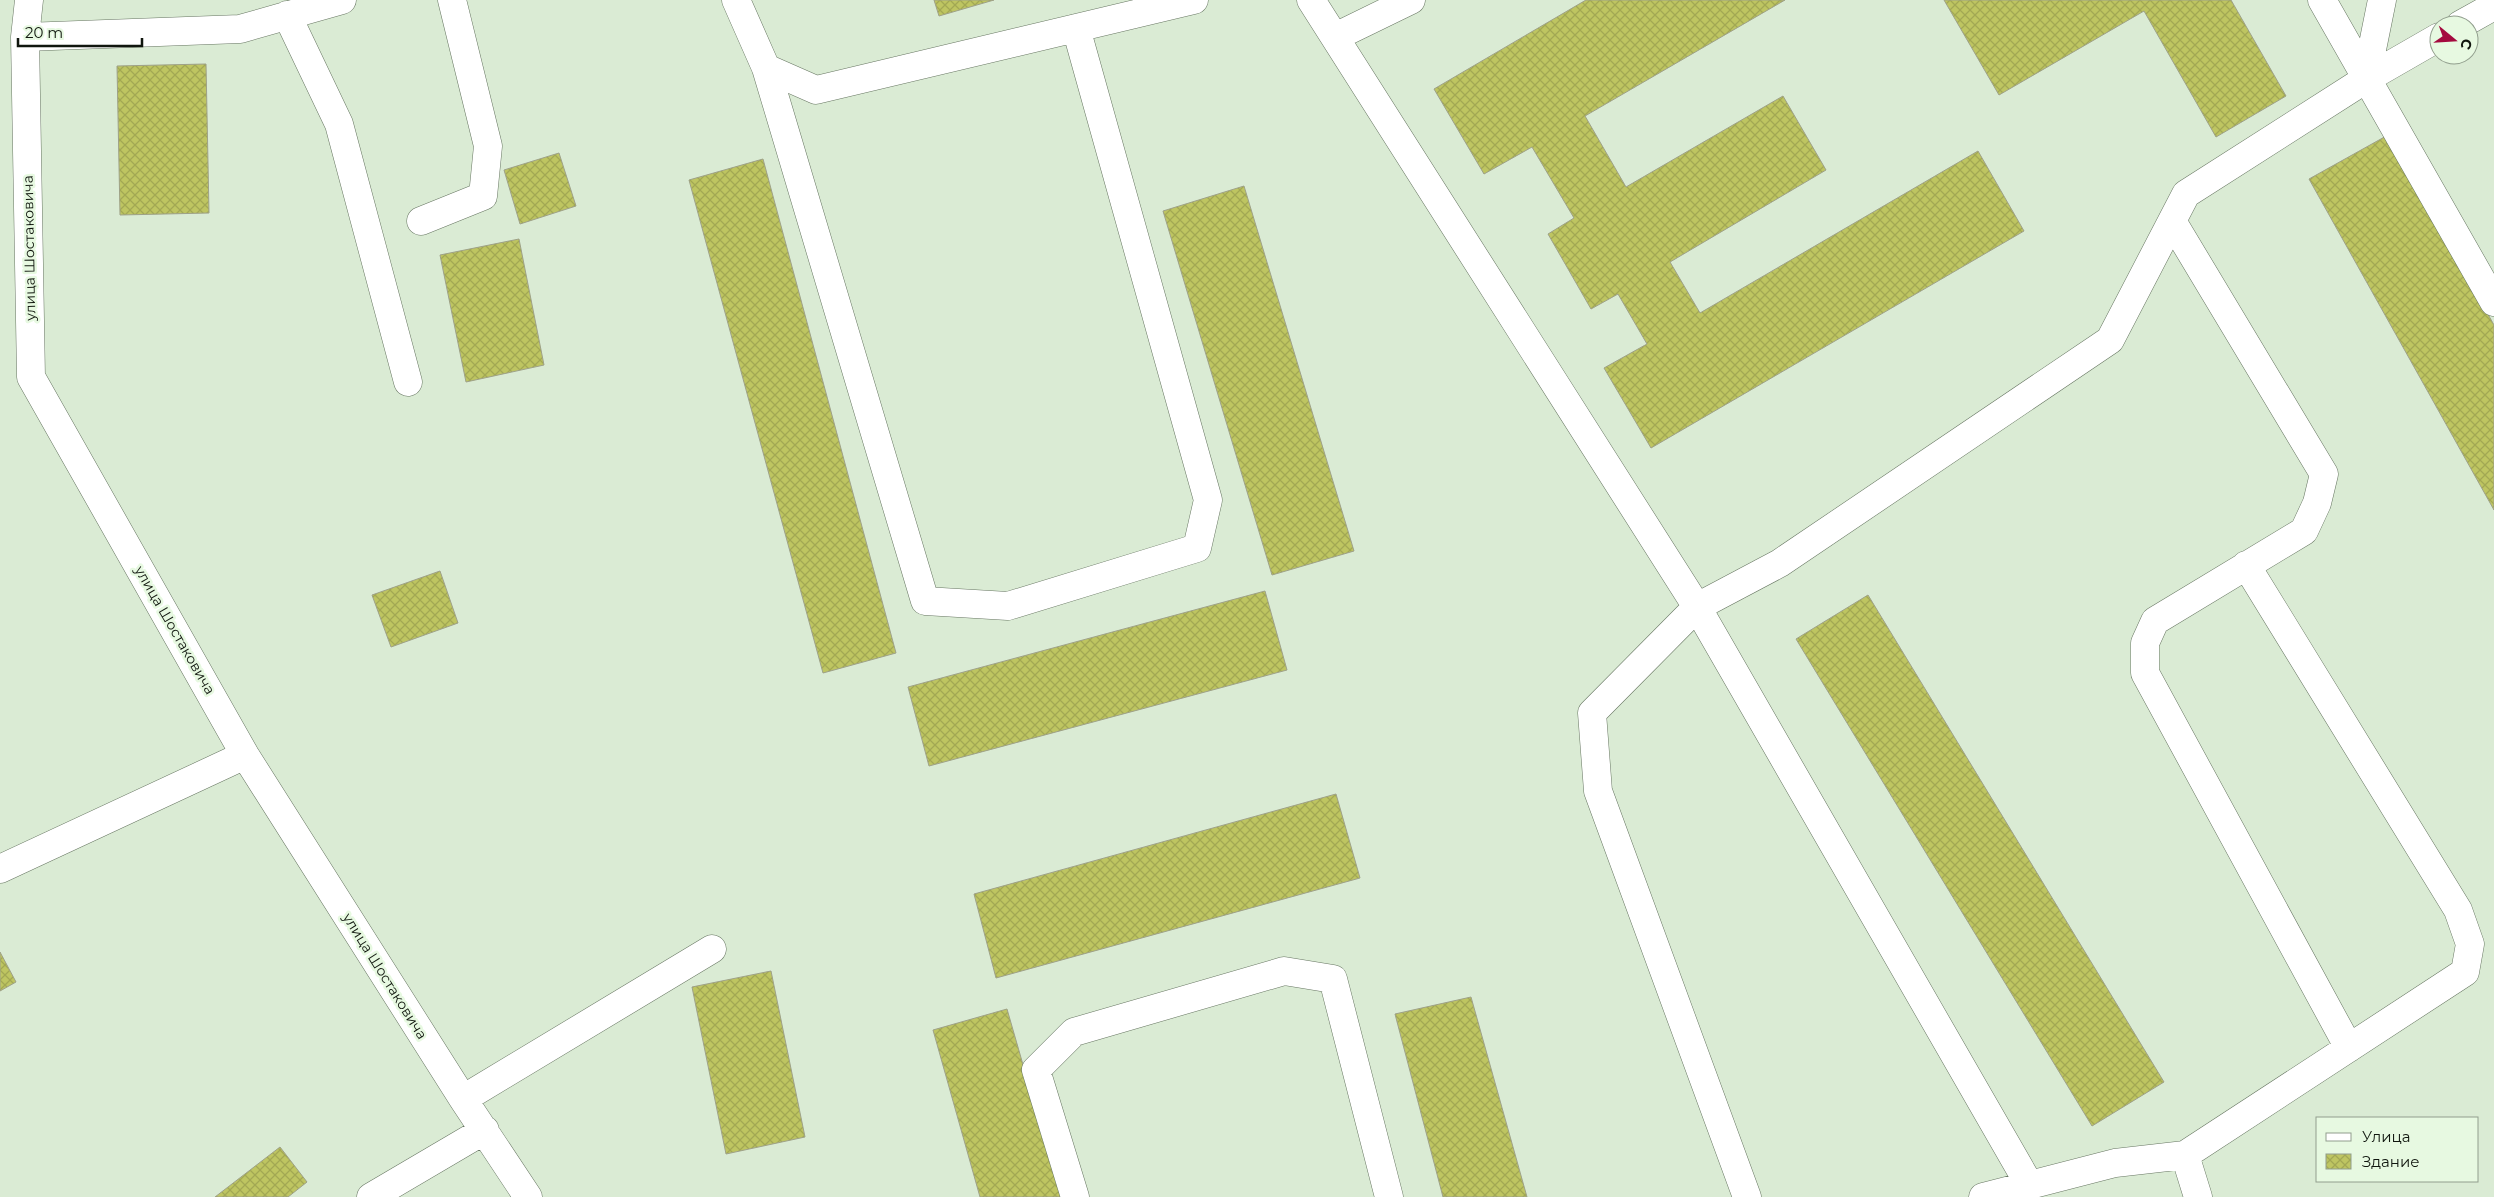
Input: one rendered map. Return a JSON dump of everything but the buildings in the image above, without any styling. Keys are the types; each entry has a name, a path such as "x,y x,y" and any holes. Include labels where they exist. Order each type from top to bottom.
{"street":[{"name":"улица Шостаковича","path":"29,0 25,37 31,377 245,755 463,1099 528,1197"},
{"path":"25,37 240,28 342,0"},
{"path":"421,221 483,196 488,146 452,0"},
{"path":"736,0 766,68 925,601 1008,606 1197,548 1208,500 1076,28"},
{"path":"766,68 816,90 1194,0"},
{"path":"1311,0 1697,607 2030,1186"},
{"path":"1335,37 1411,0"},
{"path":"2322,0 2494,302"},
{"path":"2366,79 2382,0"},
{"path":"2478,15 2494,6"},
{"path":"287,15 339,124 408,382"},
{"path":"1747,1197 1598,791 1592,713 1697,607 1780,563 2110,340 2186,194 2366,79 2429,43"},
{"path":"2172,221 2324,474 2317,503 2304,532 2155,621 2145,643 2145,673 2349,1048"},
{"path":"1983,1197 2115,1163 2185,1155 2465,972 2470,944 2458,910 2246,565"},
{"path":"0,869 245,755"},
{"path":"463,1099 712,950"},
{"path":"1075,1197 1036,1070 1074,1032 1284,971 1333,979 1390,1197"},
{"path":"371,1197 485,1130"},
{"path":"2185,1155 2198,1197"}]}
